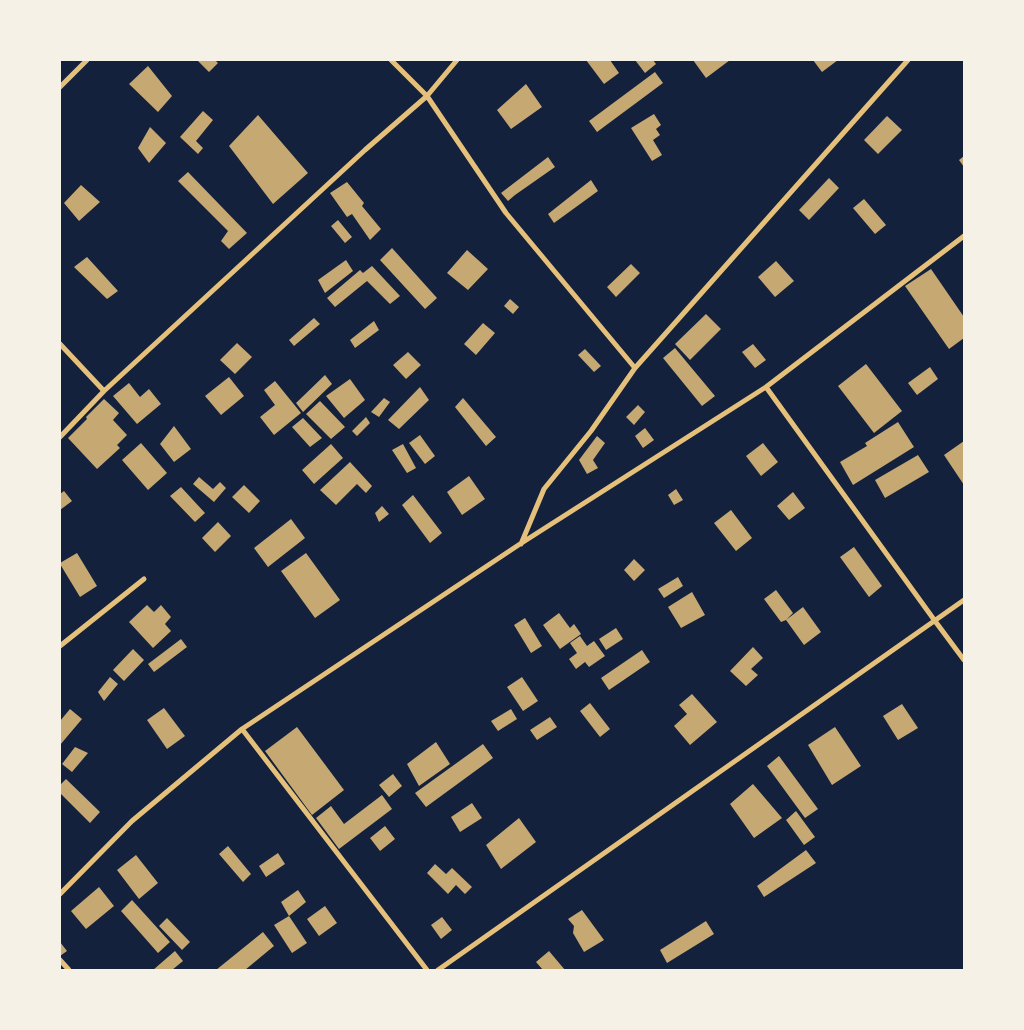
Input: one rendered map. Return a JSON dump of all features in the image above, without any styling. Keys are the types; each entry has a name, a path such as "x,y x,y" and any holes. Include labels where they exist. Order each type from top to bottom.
{"street":[{"path":"60,87 87,60"},
{"path":"391,60 427,96 506,212 636,368"},
{"path":"60,437 104,391 365,150 427,96 457,60"},
{"path":"520,544 544,489 591,431 636,368 908,60"},
{"path":"60,894 132,822 242,729 520,544 766,387 964,236"},
{"path":"60,344 104,391"},
{"path":"766,387 964,660"},
{"path":"60,646 144,579"},
{"path":"438,970 964,600"},
{"path":"242,729 426,970"},
{"path":"60,960 69,970"}],"building":[{"path":"197,60 215,60 218,63 209,72"},
{"path":"586,60 610,60 619,73 604,84"},
{"path":"635,60 653,60 656,64 645,73"},
{"path":"693,60 730,60 706,78"},
{"path":"813,60 838,60 822,72"},
{"path":"148,66 172,96 158,112 129,84"},
{"path":"655,72 663,83 597,132 589,121"},
{"path":"526,84 542,107 511,129 497,110"},
{"path":"203,111 213,120 196,141 203,148 198,154 180,137"},
{"path":"654,114 661,125 656,129 660,135 653,140 662,155 652,161 631,128"},
{"path":"258,115 308,173 273,204 229,146"},
{"path":"887,116 902,130 878,154 864,140"},
{"path":"150,127 166,143 149,163 138,148"},
{"path":"964,156 964,167 959,160"},
{"path":"548,157 555,167 508,201 501,193"},
{"path":"188,172 247,233 229,249 221,241 228,231 178,181"},
{"path":"829,178 839,188 809,220 799,210"},
{"path":"591,180 598,191 554,223 548,214"},
{"path":"347,182 364,203 362,206 381,229 370,240 352,214 347,217 330,193"},
{"path":"81,185 100,202 79,221 64,203"},
{"path":"864,199 886,225 875,234 853,208"},
{"path":"338,220 352,237 345,243 331,226"},
{"path":"392,248 437,298 425,309 380,260"},
{"path":"467,250 488,269 468,290 447,273"},
{"path":"87,257 118,291 107,299 74,267"},
{"path":"346,260 353,271 325,293 318,280"},
{"path":"776,261 794,281 775,297 758,277"},
{"path":"631,264 640,273 616,297 607,287"},
{"path":"372,266 400,296 390,304 367,281 335,307 327,298 360,270 363,273"},
{"path":"931,269 964,317 964,338 949,349 905,286"},
{"path":"510,299 519,307 513,314 504,306"},
{"path":"706,314 721,329 690,360 675,344"},
{"path":"314,318 320,324 294,346 289,340"},
{"path":"374,321 379,330 355,348 350,340"},
{"path":"483,323 495,333 476,355 464,344"},
{"path":"237,343 252,357 235,374 220,360"},
{"path":"753,344 766,360 755,368 742,352"},
{"path":"675,348 715,396 702,406 663,358"},
{"path":"585,349 601,366 594,372 578,355"},
{"path":"408,352 421,365 406,379 393,365"},
{"path":"866,364 902,411 874,433 838,386"},
{"path":"930,367 938,379 917,395 908,383"},
{"path":"325,375 332,384 303,412 296,403"},
{"path":"229,377 244,396 221,415 205,396"},
{"path":"350,379 365,400 344,418 326,396"},
{"path":"275,381 301,413 274,435 260,417 275,405 264,390"},
{"path":"129,383 140,397 149,389 161,404 137,424 113,396"},
{"path":"420,387 429,400 399,429 388,420"},
{"path":"384,398 390,402 379,417 371,412"},
{"path":"463,398 496,437 486,446 455,407"},
{"path":"104,399 119,413 113,420 127,435 117,445 120,448 97,469 68,438"},
{"path":"320,401 345,427 331,439 306,414"},
{"path":"638,405 645,412 634,425 626,417"},
{"path":"366,417 370,423 357,436 352,431"},
{"path":"303,418 322,438 310,447 292,427"},
{"path":"898,422 914,447 853,485 840,462 867,446 865,443"},
{"path":"174,426 191,449 174,462 160,444"},
{"path":"645,428 654,440 643,448 635,436"},
{"path":"420,435 435,456 425,464 409,443"},
{"path":"597,436 605,443 593,460 598,468 587,474 579,460"},
{"path":"964,441 964,485 944,455"},
{"path":"141,443 167,473 148,490 122,460"},
{"path":"763,443 778,462 761,476 746,456"},
{"path":"331,444 343,458 314,484 302,470"},
{"path":"403,444 416,468 407,473 392,450"},
{"path":"918,455 929,472 885,498 875,480"},
{"path":"350,462 372,486 366,493 357,484 336,505 320,490"},
{"path":"469,476 485,499 462,515 447,492"},
{"path":"199,477 213,489 220,482 226,488 214,502 193,484"},
{"path":"244,485 260,501 249,513 232,497"},
{"path":"181,487 205,513 195,522 170,496"},
{"path":"676,489 683,500 674,505 668,495"},
{"path":"64,491 72,501 60,510 60,494"},
{"path":"793,492 805,508 789,520 777,506"},
{"path":"413,495 442,533 430,543 402,505"},
{"path":"382,506 389,514 379,522 375,513"},
{"path":"731,510 752,538 736,551 714,523"},
{"path":"291,519 305,538 268,567 254,548"},
{"path":"218,522 231,536 215,552 202,538"},
{"path":"854,547 882,586 869,597 840,557"},
{"path":"77,553 97,586 80,597 60,564"},
{"path":"306,553 340,600 315,618 281,571"},
{"path":"634,559 645,570 634,581 624,570"},
{"path":"678,577 683,586 664,598 658,589"},
{"path":"776,590 793,613 781,622 764,599"},
{"path":"692,592 705,615 681,628 668,607"},
{"path":"147,605 154,612 161,605 171,617 165,624 171,631 153,648 129,622"},
{"path":"803,607 821,632 804,645 786,620"},
{"path":"559,613 570,628 574,624 581,634 560,649 543,625"},
{"path":"525,618 542,646 531,653 514,625"},
{"path":"616,628 623,639 606,650 599,639"},
{"path":"580,636 587,646 594,641 605,656 589,667 585,662 576,669 569,659 577,653 570,643"},
{"path":"181,639 187,647 154,672 148,664"},
{"path":"753,647 763,658 751,669 758,675 746,686 730,671"},
{"path":"133,649 144,660 124,681 113,670"},
{"path":"642,650 650,662 609,690 601,678"},
{"path":"110,677 118,684 104,701 98,692"},
{"path":"522,677 538,701 523,711 507,687"},
{"path":"692,694 717,722 690,745 674,726 687,714 679,705"},
{"path":"590,703 610,729 600,737 580,711"},
{"path":"902,704 918,728 898,740 883,716"},
{"path":"164,708 185,736 167,749 147,720"},
{"path":"70,709 82,719 60,745 60,721"},
{"path":"511,709 517,719 498,731 491,721"},
{"path":"550,717 557,727 537,740 530,730"},
{"path":"297,727 344,790 312,815 265,751"},
{"path":"835,727 861,766 832,785 808,745"},
{"path":"436,742 450,764 419,786 407,764"},
{"path":"483,744 493,758 426,807 415,793"},
{"path":"75,747 88,753 72,772 62,764"},
{"path":"779,756 818,809 805,818 767,766"},
{"path":"393,774 402,786 389,797 379,785"},
{"path":"66,779 100,812 90,823 60,793 60,785"},
{"path":"753,784 782,818 754,838 730,804"},
{"path":"382,795 392,809 339,849 316,818 331,806 344,824"},
{"path":"472,803 482,818 460,832 451,817"},
{"path":"796,811 815,837 804,845 786,820"},
{"path":"519,818 536,842 501,869 486,845"},
{"path":"385,826 395,839 380,851 370,838"},
{"path":"228,846 251,874 243,882 219,854"},
{"path":"806,850 816,863 764,897 757,886"},
{"path":"278,853 285,864 266,877 259,866"},
{"path":"136,855 158,883 139,899 117,870"},
{"path":"435,864 446,874 452,868 472,887 465,894 456,885 448,894 427,873"},
{"path":"99,887 114,906 86,929 71,911"},
{"path":"298,890 306,902 289,916 281,902"},
{"path":"132,900 170,942 158,953 121,911"},
{"path":"325,906 337,923 319,936 307,919"},
{"path":"582,910 604,940 584,952 573,933 574,926 568,919"},
{"path":"289,916 307,943 292,953 274,925"},
{"path":"442,917 452,930 441,939 431,925"},
{"path":"167,918 190,942 182,950 159,926"},
{"path":"706,921 714,934 667,963 660,950"},
{"path":"263,932 274,946 245,970 216,970"},
{"path":"60,942 67,951 60,956"},
{"path":"175,951 183,961 172,970 153,970"},
{"path":"549,951 565,970 543,970 536,962"}]}
